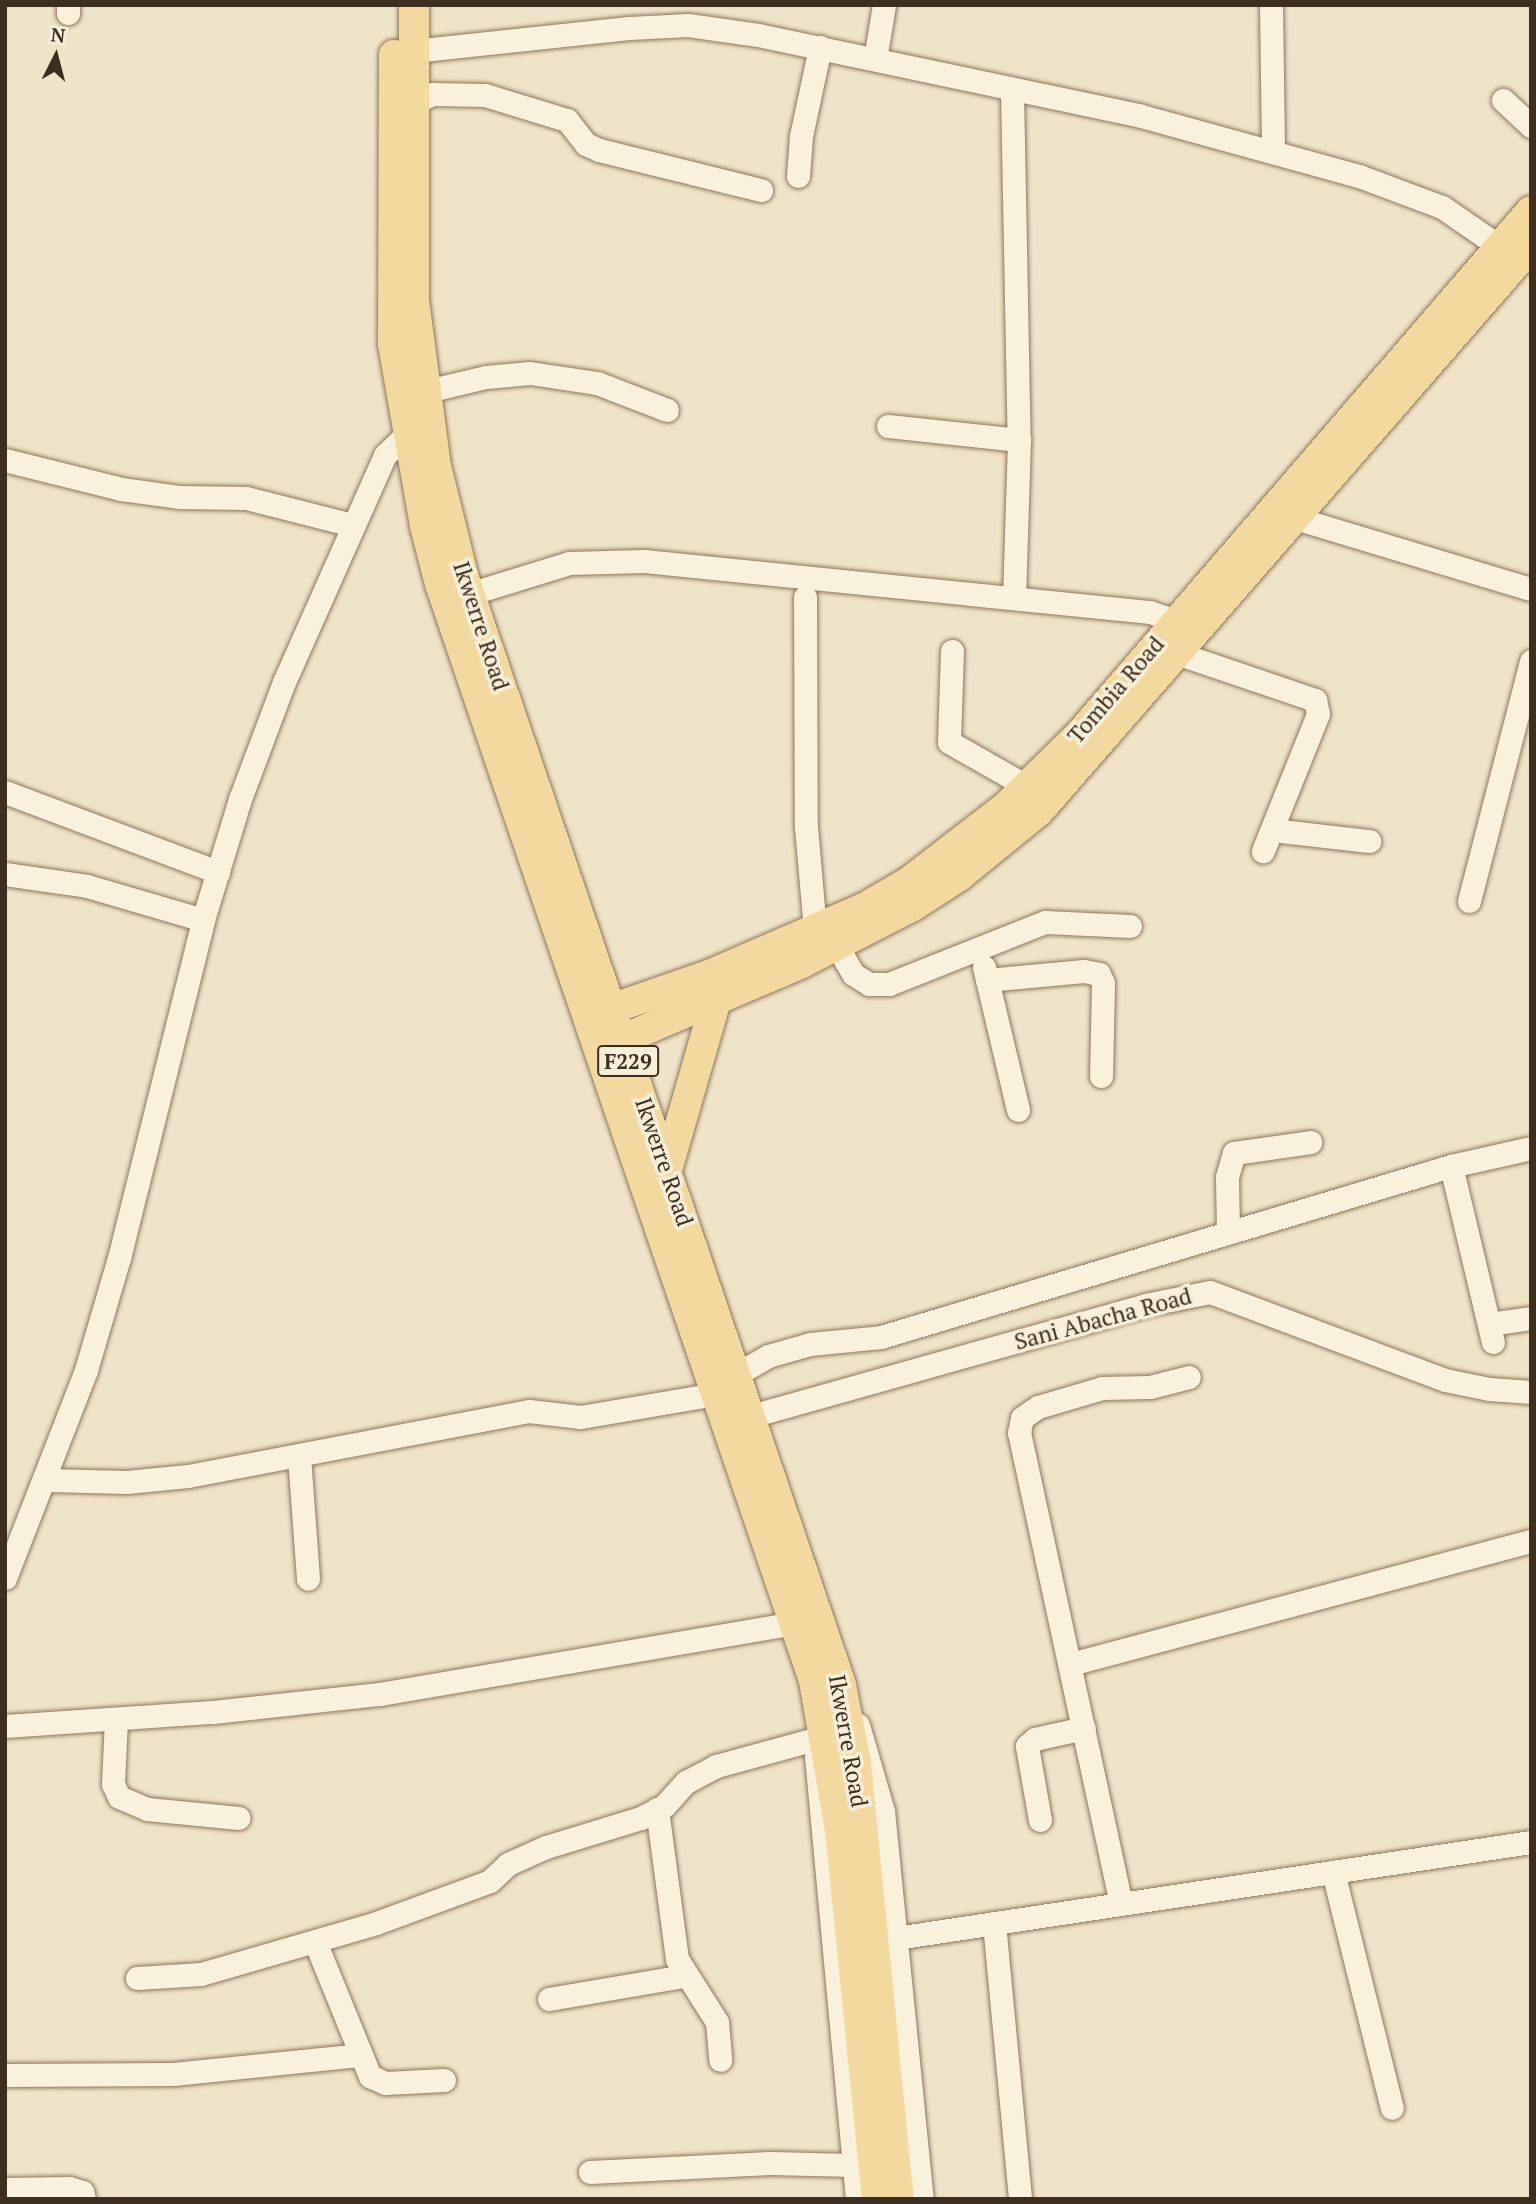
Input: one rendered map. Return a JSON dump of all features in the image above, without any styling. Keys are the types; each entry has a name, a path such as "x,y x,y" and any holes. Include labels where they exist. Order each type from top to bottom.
{"main road":[{"name":"Ikwerre Road","path":"396,5 390,300 418,432 440,584 598,1014 726,1384 751,1416 841,1685 856,1763 879,2110 877,2199"},
{"name":"Ikwerre Road","path":"414,5 414,300 423,392 418,432 597,978 598,1014"},
{"name":"Tombia Road","path":"609,1046 716,1000 826,938 958,877 1039,811 1187,624 1520,245 1531,211"},
{"name":"Tombia Road","path":"598,1014 826,938 910,881 1028,787 1168,649"},
{"path":"597,978 615,990 652,997"},
{"path":"667,1170 716,1000"},
{"name":"Ikwerre Road","path":"609,1046 667,1170 797,1626 832,1772 879,2110 899,2199"}],"street":[{"path":"876,60 884,5"},
{"path":"1271,5 1273,152"},
{"path":"413,51 690,15 1012,91 1141,116 1273,152 1403,189 1520,245"},
{"path":"798,176 801,136 820,47"},
{"path":"1012,91 1019,440 1014,598"},
{"path":"414,102 433,94 485,96 567,120 586,144 599,150 761,190"},
{"path":"1503,100 1531,125"},
{"path":"423,392 486,377 530,373 597,383 667,410"},
{"path":"888,426 1019,440"},
{"path":"5,1578 13,1538 47,1480 119,1258 203,920 284,682 385,456 418,432"},
{"path":"5,460 121,489 180,497 246,498 353,524"},
{"path":"1281,514 1531,589"},
{"path":"469,594 530,572 609,560 1014,598 1187,624"},
{"path":"805,597 806,827 826,938 853,974 869,984 889,984 1055,920 1130,926"},
{"path":"1168,649 1315,700 1318,714 1268,841 1369,841"},
{"path":"952,651 949,741 1028,787"},
{"path":"1469,901 1531,660"},
{"path":"5,792 218,872"},
{"path":"5,874 87,886 203,920"},
{"path":"979,948 1018,1110"},
{"path":"987,980 1084,971 1099,974 1103,983 1101,1076"},
{"path":"1228,1231 1227,1177 1234,1153 1310,1142"},
{"path":"47,1480 127,1482 299,1456 530,1411 580,1417 726,1384 768,1356 810,1344 894,1333 1048,1290 1228,1231 1451,1166 1531,1148"},
{"path":"1451,1166 1491,1333 1531,1318"},
{"name":"Sani Abacha Road","path":"751,1416 1145,1305 1210,1292 1445,1380 1489,1390 1531,1392"},
{"path":"1121,1904 1019,1433 1022,1418 1038,1408 1102,1388 1150,1387 1189,1377"},
{"path":"299,1456 308,1579"},
{"path":"1071,1664 1531,1541"},
{"path":"5,1726 116,1720 421,1689 797,1626 811,1687 818,1812 857,2199"},
{"path":"841,1685 869,1752 879,1792 922,2199"},
{"path":"116,1720 113,1784 119,1797 147,1809 239,1818"},
{"path":"1040,1820 1027,1746 1035,1739 1084,1728"},
{"path":"137,1978 201,1974 316,1944 490,1881 508,1864 657,1809 686,1782 716,1766 815,1740"},
{"path":"657,1809 673,1937 684,1976 717,2022 720,2060"},
{"path":"896,1938 1531,1842"},
{"path":"1333,1872 1392,2108"},
{"path":"994,1923 1020,2199"},
{"path":"316,1944 359,2056 370,2076 385,2083 444,2080"},
{"path":"550,1999 684,1976"},
{"path":"5,2075 173,2074 359,2056"},
{"path":"590,2172 770,2163 854,2165"},
{"path":"5,2189 69,2188 82,2192 84,2199"}]}
